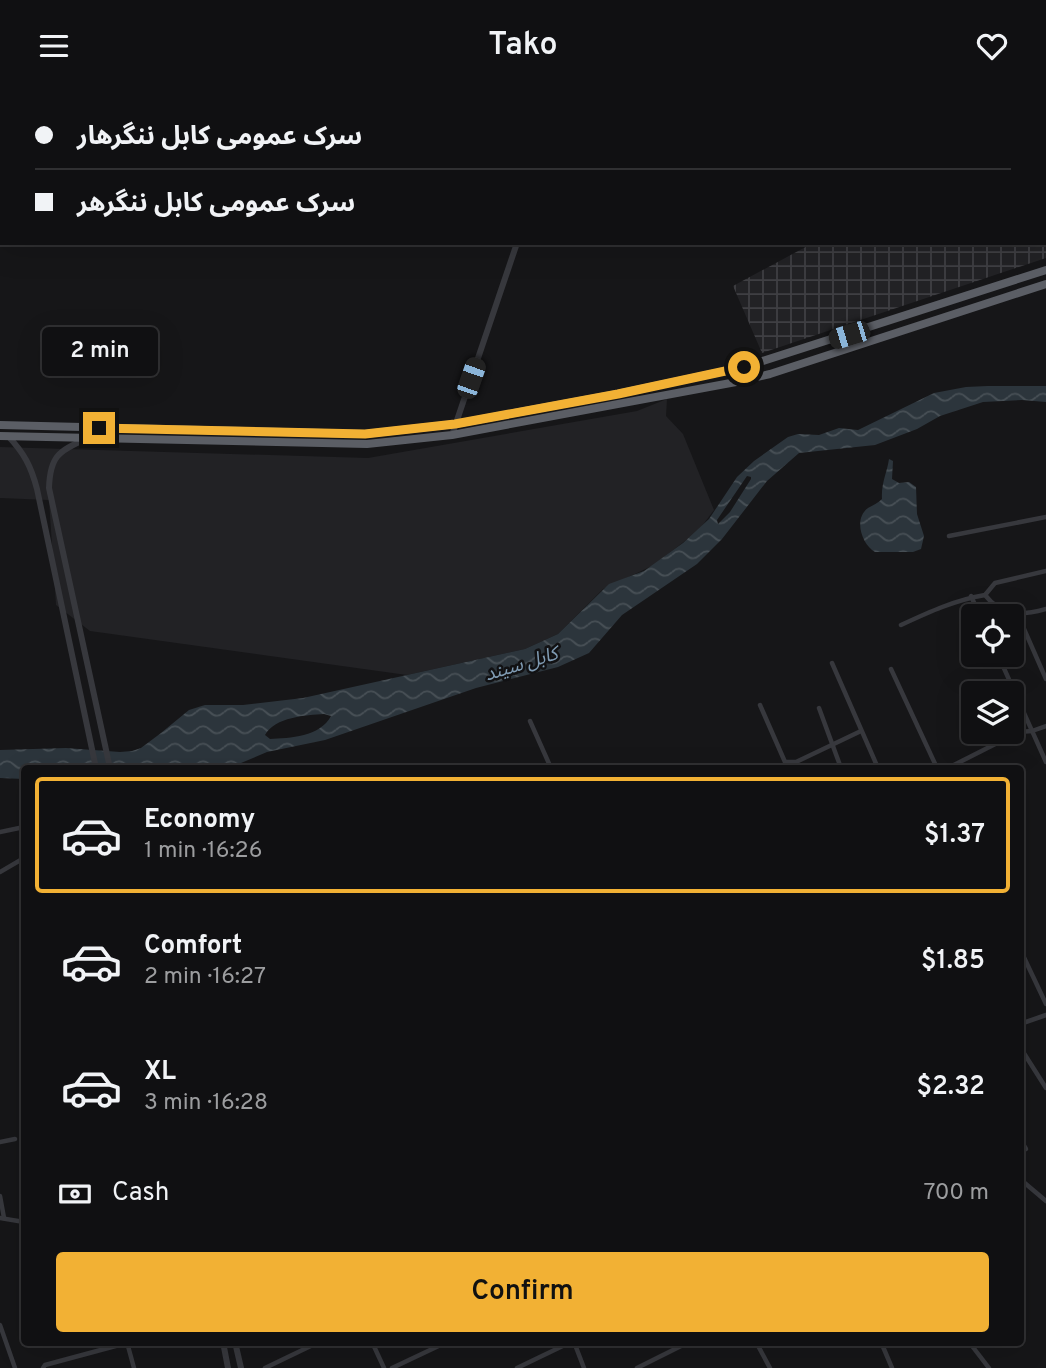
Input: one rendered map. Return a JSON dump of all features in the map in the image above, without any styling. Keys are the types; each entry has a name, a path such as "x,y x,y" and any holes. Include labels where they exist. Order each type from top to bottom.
{"highway":[{"path":"0,425 365,434 455,424 618,394 744,367 1046,270"},
{"path":"4,436 367,445 452,435 770,374 1046,284"},
{"path":"942,304 946,316"}],"street":[{"path":"452,435 516,245"},
{"path":"4,436 23,451 31,466 95,765"},
{"path":"89,437 69,446 56,456 49,469 49,488 109,765"},
{"path":"949,536 1046,517"},
{"path":"985,595 995,583 1046,571"},
{"path":"901,625 971,596 985,595 995,604"},
{"path":"971,596 975,604"},
{"path":"1024,612 1046,609"},
{"path":"1024,629 1046,679"},
{"path":"832,663 877,765"},
{"path":"1003,667 1046,762"},
{"path":"891,669 936,765"},
{"path":"760,705 782,760 796,762 861,731"},
{"path":"819,708 840,765"},
{"path":"530,721 550,765"},
{"path":"954,765 1019,732 1046,726"},
{"path":"0,832 21,828"},
{"path":"0,872 21,860"},
{"path":"1024,957 1046,1004"},
{"path":"1024,1023 1046,1015"},
{"path":"1024,1053 1046,1088"},
{"path":"0,1142 15,1139"},
{"path":"1024,1182 1046,1201"},
{"path":"0,1196 2,1218 21,1221"},
{"path":"0,1325 15,1368"},
{"path":"43,1368 106,1346"},
{"path":"127,1346 134,1368"},
{"path":"224,1346 228,1368"},
{"path":"236,1346 241,1368"},
{"path":"265,1368 311,1346"},
{"path":"374,1346 384,1368"},
{"path":"392,1368 439,1346"},
{"path":"517,1368 564,1346"},
{"path":"574,1346 584,1368"},
{"path":"637,1368 681,1346"},
{"path":"758,1346 768,1367"},
{"path":"883,1346 892,1368"},
{"path":"972,1346 989,1368"}],"shaded area":[{"path":"809,245 1046,245 1046,258 762,353 733,286"},
{"path":"667,399 666,416 683,434 714,510 699,530 654,565 603,589 558,634 525,649 407,675 90,631 56,605 49,500 0,498 0,447 368,458 637,411"}],"water":[{"name":"کابل سيند","path":"1046,386 1046,402 983,402 940,416 917,429 875,445 799,453 767,481 722,539 697,564 622,615 589,653 558,667 476,688 325,740 267,752 241,763 21,765 21,779 0,778 0,750 66,748 132,751 141,748 189,710 205,705 243,705 303,698 525,649 558,634 609,584 644,571 683,543 709,519 737,477 788,437 798,434 819,435 839,428 858,430 934,393 966,387","holes":["747,476 751,477 730,512 718,524 717,520","300,716 331,716 320,728 295,737 270,739 265,735 276,724"]},
{"path":"889,459 893,461 892,479 899,483 909,482 916,487 917,514 924,536 921,549 913,552 875,552 866,544 861,531 863,513 882,499"}],"route":[{"path":"99,428 365,434 455,424 618,394 744,367"}]}
